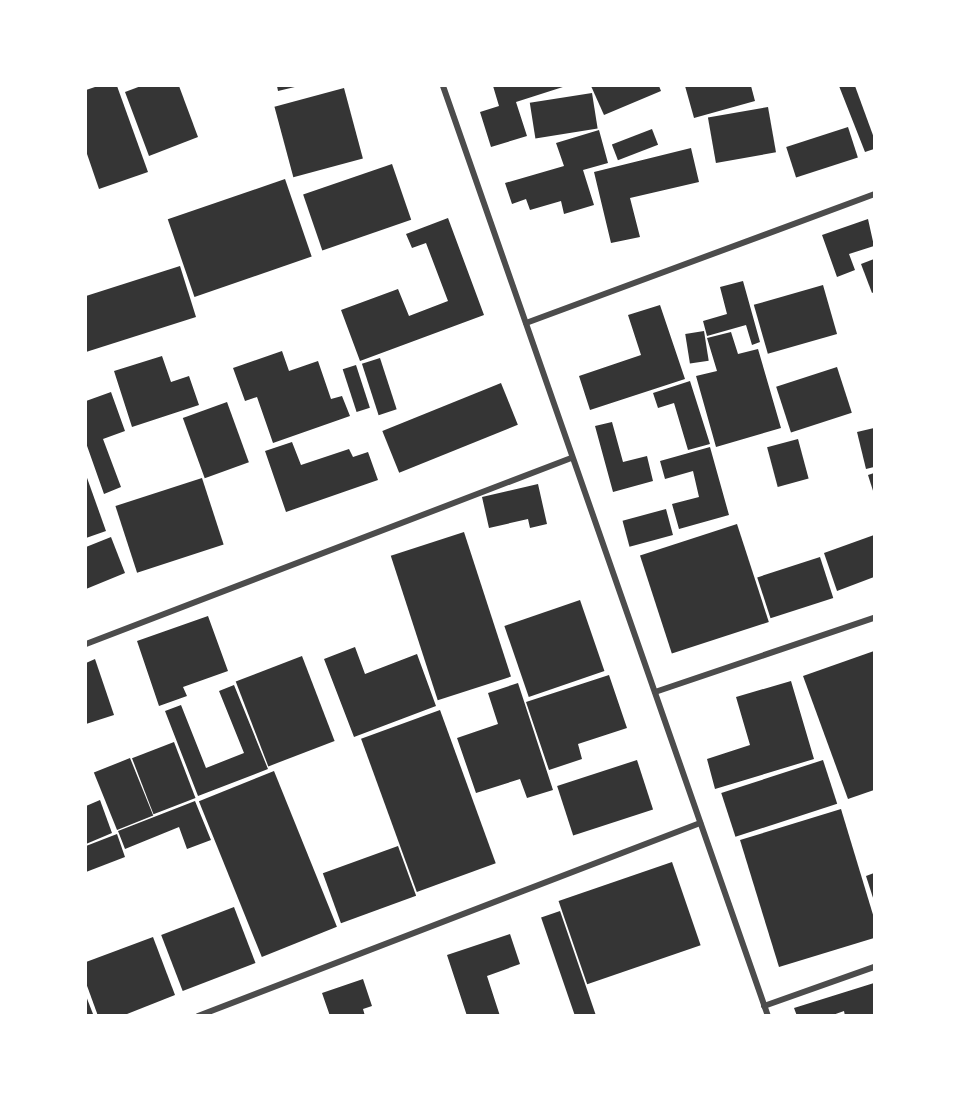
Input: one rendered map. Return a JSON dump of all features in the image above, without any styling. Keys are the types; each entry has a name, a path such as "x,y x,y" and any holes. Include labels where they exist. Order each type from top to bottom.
{"street":[{"path":"443,86 768,1016"},
{"path":"526,323 874,194"},
{"path":"86,644 572,458"},
{"path":"655,692 874,618"},
{"path":"198,1016 700,823"},
{"path":"764,1006 874,967"}],"building":[{"path":"98,86 117,86 148,172 99,189 86,151 86,90"},
{"path":"141,86 179,86 198,137 149,156 125,92"},
{"path":"277,86 299,86 278,91"},
{"path":"493,86 566,86 516,102 527,136 491,147 480,112 499,106"},
{"path":"591,86 659,86 661,91 604,115"},
{"path":"685,86 751,86 755,101 694,118"},
{"path":"839,86 855,86 874,138 874,149 865,152"},
{"path":"344,88 363,159 293,177 274,107"},
{"path":"592,93 598,129 535,138 530,103"},
{"path":"768,107 776,152 716,163 708,118"},
{"path":"848,127 858,157 796,178 786,147"},
{"path":"652,129 658,145 618,160 612,144"},
{"path":"599,130 608,163 583,170 594,205 564,214 561,201 530,210 526,199 512,204 505,183 564,166 556,143"},
{"path":"691,148 699,182 630,198 640,237 611,243 594,172"},
{"path":"392,164 411,220 322,250 303,195"},
{"path":"285,179 312,257 194,297 168,219"},
{"path":"448,218 484,315 360,361 341,310 398,289 409,316 448,301 426,243 412,248 406,234"},
{"path":"868,219 874,246 849,254 855,270 837,277 822,235"},
{"path":"874,259 874,292 872,293 861,264"},
{"path":"180,266 196,317 86,352 86,296"},
{"path":"743,281 760,342 752,345 746,325 707,336 703,321 727,314 720,287"},
{"path":"823,285 837,334 768,354 754,305"},
{"path":"660,305 685,379 590,410 579,376 641,355 628,315"},
{"path":"704,331 709,361 690,364 685,334"},
{"path":"731,332 738,354 758,349 781,428 716,447 696,376 717,371 707,338"},
{"path":"282,351 289,371 318,361 331,399 342,396 350,416 273,443 257,397 245,401 233,368"},
{"path":"162,356 171,382 189,376 199,405 132,427 114,371"},
{"path":"380,358 397,409 379,415 362,364"},
{"path":"356,365 370,408 357,412 343,369"},
{"path":"837,367 852,413 791,432 776,387"},
{"path":"690,381 710,444 688,450 674,403 658,408 653,393"},
{"path":"501,383 518,425 399,473 382,431"},
{"path":"111,392 125,431 103,439 121,487 104,494 86,443 86,401"},
{"path":"227,402 249,462 205,478 183,418"},
{"path":"612,422 623,462 647,456 653,481 613,492 595,426"},
{"path":"874,428 874,467 866,469 857,432"},
{"path":"798,439 809,479 778,487 767,447"},
{"path":"292,442 301,465 349,449 353,457 368,452 378,480 286,512 265,451"},
{"path":"710,447 729,515 679,529 672,504 699,497 693,471 665,479 660,461"},
{"path":"874,473 874,494 868,475"},
{"path":"86,475 106,531 86,538"},
{"path":"202,478 224,545 137,573 115,506"},
{"path":"538,484 547,524 530,528 528,519 489,528 482,497"},
{"path":"666,509 673,535 630,547 623,521"},
{"path":"737,524 769,622 672,653 640,556"},
{"path":"464,532 511,677 438,700 391,556"},
{"path":"874,535 874,577 837,591 824,553"},
{"path":"111,537 125,573 86,589 86,547"},
{"path":"820,557 833,598 771,618 757,577"},
{"path":"580,600 604,671 529,697 504,626"},
{"path":"208,616 228,671 183,687 187,696 159,706 137,641"},
{"path":"355,647 365,674 417,654 436,706 354,737 324,659"},
{"path":"874,651 874,790 848,799 803,676"},
{"path":"302,656 335,741 268,766 236,681"},
{"path":"95,659 114,715 86,724 86,663"},
{"path":"609,675 627,728 578,744 582,759 549,770 526,702"},
{"path":"791,681 814,759 715,789 707,759 750,745 736,697"},
{"path":"518,683 553,790 527,798 520,779 476,793 457,738 498,724 488,693"},
{"path":"234,685 268,769 198,796 165,711 181,705 206,768 244,753 219,691"},
{"path":"440,710 496,863 417,892 361,739"},
{"path":"174,742 196,798 153,814 132,758"},
{"path":"130,758 153,815 117,830 94,773"},
{"path":"637,760 653,809 573,835 557,786"},
{"path":"823,760 837,804 735,837 721,793"},
{"path":"274,771 337,927 262,957 199,801"},
{"path":"100,800 112,833 86,844 86,806"},
{"path":"195,801 211,840 187,849 179,827 125,849 118,831"},
{"path":"841,809 874,918 874,938 779,967 740,840"},
{"path":"117,834 125,857 86,872 86,846"},
{"path":"398,846 416,896 341,923 323,873"},
{"path":"672,862 701,945 587,984 559,901"},
{"path":"874,873 874,901 866,876"},
{"path":"234,907 256,963 183,991 161,935"},
{"path":"560,911 596,1016 575,1016 541,918"},
{"path":"510,934 520,964 487,976 500,1016 467,1016 447,955"},
{"path":"153,937 175,995 122,1016 98,1016 86,983 86,962"},
{"path":"363,979 372,1006 363,1009 365,1016 330,1016 322,993"},
{"path":"874,983 874,1016 845,1016 844,1011 830,1016 797,1016 794,1008"},
{"path":"86,996 93,1014 89,1016 86,1016"}]}
